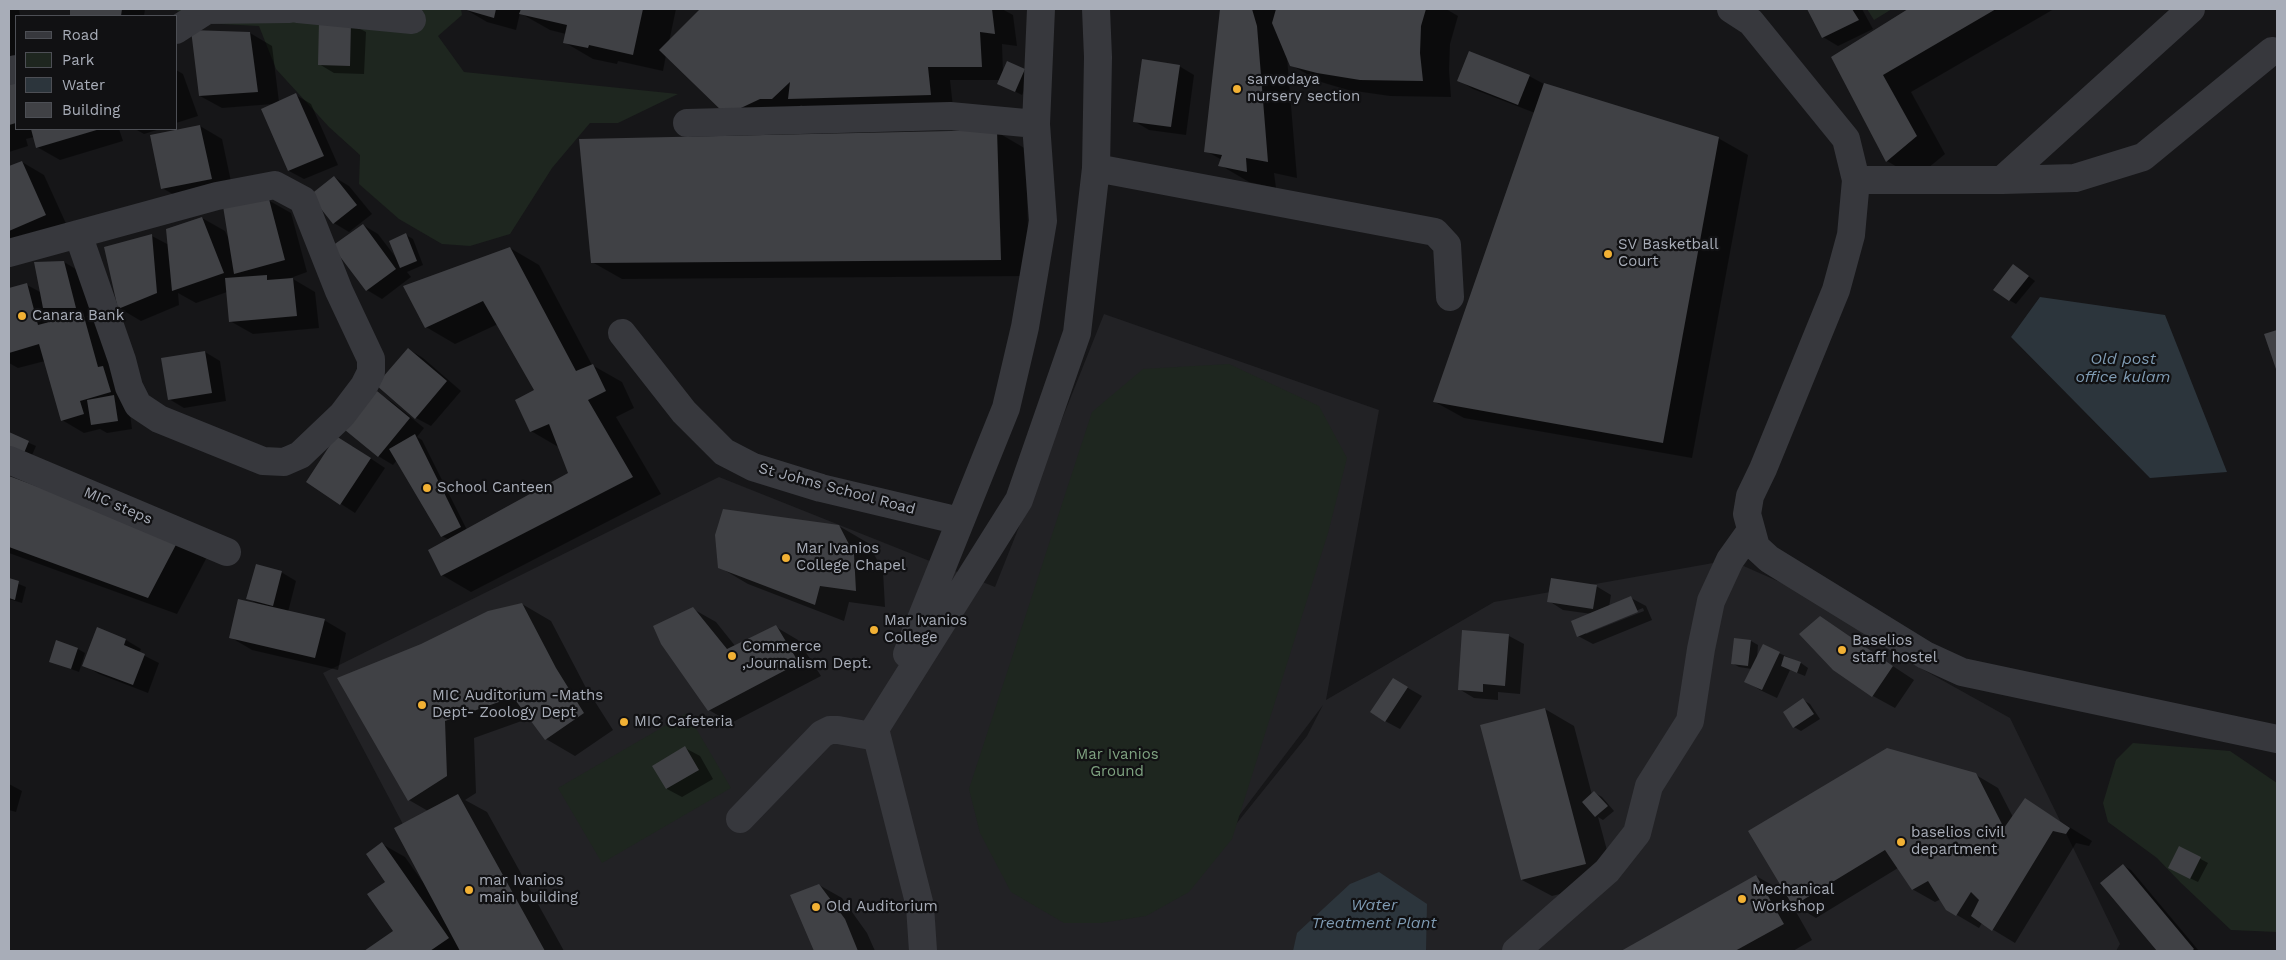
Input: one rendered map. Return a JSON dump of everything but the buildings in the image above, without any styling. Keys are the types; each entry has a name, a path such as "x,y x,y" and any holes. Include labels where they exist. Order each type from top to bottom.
{"street":[{"path":"178,29 208,10 290,9"},
{"path":"298,9 412,20"},
{"path":"923,951 920,906 876,733 1006,408 1025,327 1043,221 1036,124 1041,9"},
{"path":"876,733 1019,500 1077,333 1096,168 1098,57 1096,9"},
{"path":"1731,9 1751,22 1846,138 1856,180 1851,235 1836,290 1763,469 1750,496 1747,514 1750,532 1756,547 1768,559 1925,655 1962,672 2277,739"},
{"path":"2002,180 2191,9"},
{"path":"1856,180 2075,178 2143,157 2272,51"},
{"path":"687,123 950,116 1036,124"},
{"path":"1096,168 1435,232 1447,245 1450,297"},
{"path":"9,253 78,234 217,196 275,185 303,200 339,291 371,359 371,372 364,386 342,416 300,455 284,462 263,461 159,419 138,405 129,387 122,360 78,234"},
{"name":"St Johns School Road","path":"622,333 684,412 724,452 753,467 821,488 960,521"},
{"name":"MIC steps","path":"9,460 227,552"},
{"path":"1516,951 1607,871 1637,833 1650,786 1690,721 1701,649 1711,601 1730,560 1750,532"},
{"path":"740,819 822,734 830,730 876,733"}],"shaded area":[{"name":"Mar Ivanios College","path":"1104,314 1379,410 1326,700 1494,602 1730,560 1816,598 1922,669 2010,718 2120,944 2116,951 470,951 323,673 719,477 995,587","holes":["1323,705 1307,736 1175,900"]}],"green space":[{"path":"174,9 461,9 462,15 438,36 464,72 678,94 618,123 590,123 552,168 510,234 470,246 442,244 399,219 359,184 360,155 329,127 276,69 259,26 202,23"},
{"path":"1867,9 1892,9 1874,20"},
{"name":"Mar Ivanios Ground","path":"1229,364 1319,406 1347,458 1328,533 1232,839 1189,892 1146,916 1101,923 1064,923 1011,892 980,833 969,789 1092,412 1143,369"},
{"path":"687,713 731,788 602,863 558,788"},
{"path":"2133,743 2230,751 2277,783 2277,932 2231,930 2157,858 2108,822 2103,803 2116,760"}],"water":[{"name":"Old post office kulam","path":"2040,297 2165,315 2227,472 2150,478 2011,337"},
{"name":"Water Treatment Plant","path":"1379,872 1427,904 1426,951 1293,951 1297,933 1350,884"}],"place":[{"name":"sarvodaya nursery section","path":"1237,89"},
{"name":"SV Basketball Court","path":"1608,254"},
{"name":"Canara Bank","path":"22,316"},
{"name":"School Canteen","path":"427,488"},
{"name":"Mar Ivanios College Chapel","path":"786,558"},
{"name":"Mar Ivanios College","path":"874,630"},
{"name":"Baselios staff hostel","path":"1842,650"},
{"name":"Commerce ,Journalism Dept.","path":"732,656"},
{"name":"MIC Auditorium -Maths Dept- Zoology Dept","path":"422,705"},
{"name":"MIC Cafeteria","path":"624,722"},
{"name":"baselios civil department","path":"1901,842"},
{"name":"mar Ivanios main building","path":"469,890"},
{"name":"Mechanical Workshop","path":"1742,899"},
{"name":"Old Auditorium","path":"816,907"}]}
